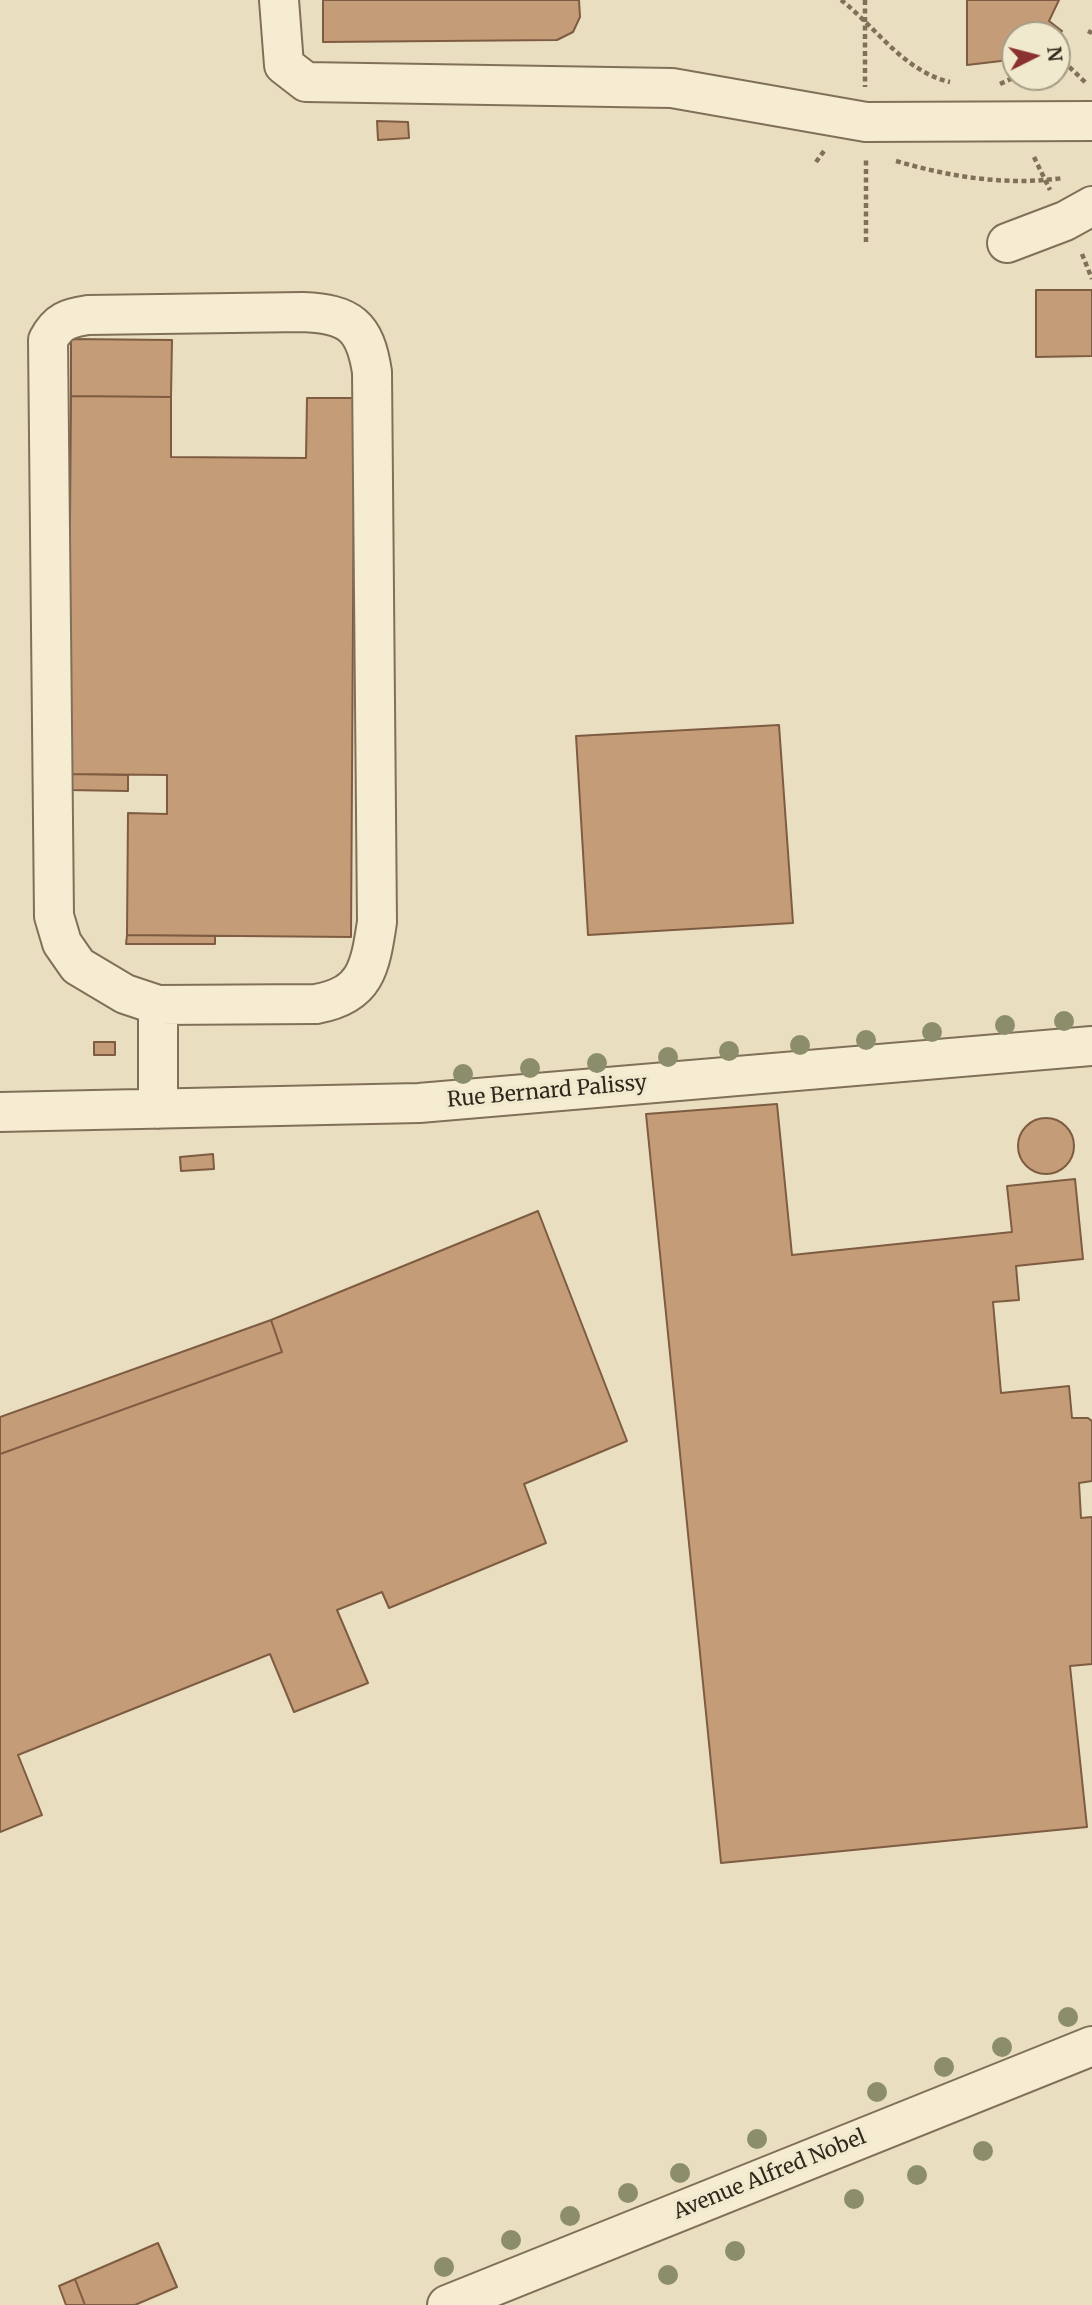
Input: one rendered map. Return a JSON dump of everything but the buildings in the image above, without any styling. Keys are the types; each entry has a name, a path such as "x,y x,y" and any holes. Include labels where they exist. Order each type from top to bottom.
{"street":[{"path":"279,0 284,65 306,82 672,88 866,122 1092,121"},
{"path":"1007,243 1079,213"},
{"path":"303,312 340,317 354,325 363,336 372,372 377,922 369,966 356,987 338,1000 316,1004 159,1005 125,994 78,966 62,943 54,916 48,340 55,326 88,314 303,312"},
{"path":"158,1109 159,1005"},
{"name":"Rue Bernard Palissy","path":"0,1112 419,1103 1092,1046"},
{"name":"Avenue Alfred Nobel","path":"447,2305 1092,2046"}],"path":[{"path":"841,0 865,18 887,44 915,66 946,82 955,83"},
{"path":"1071,69 1092,89"},
{"path":"986,85 999,85 1045,180 1079,213 1092,279"},
{"path":"866,152 879,156"},
{"path":"892,160 944,175 1003,182 1069,177"}]}
